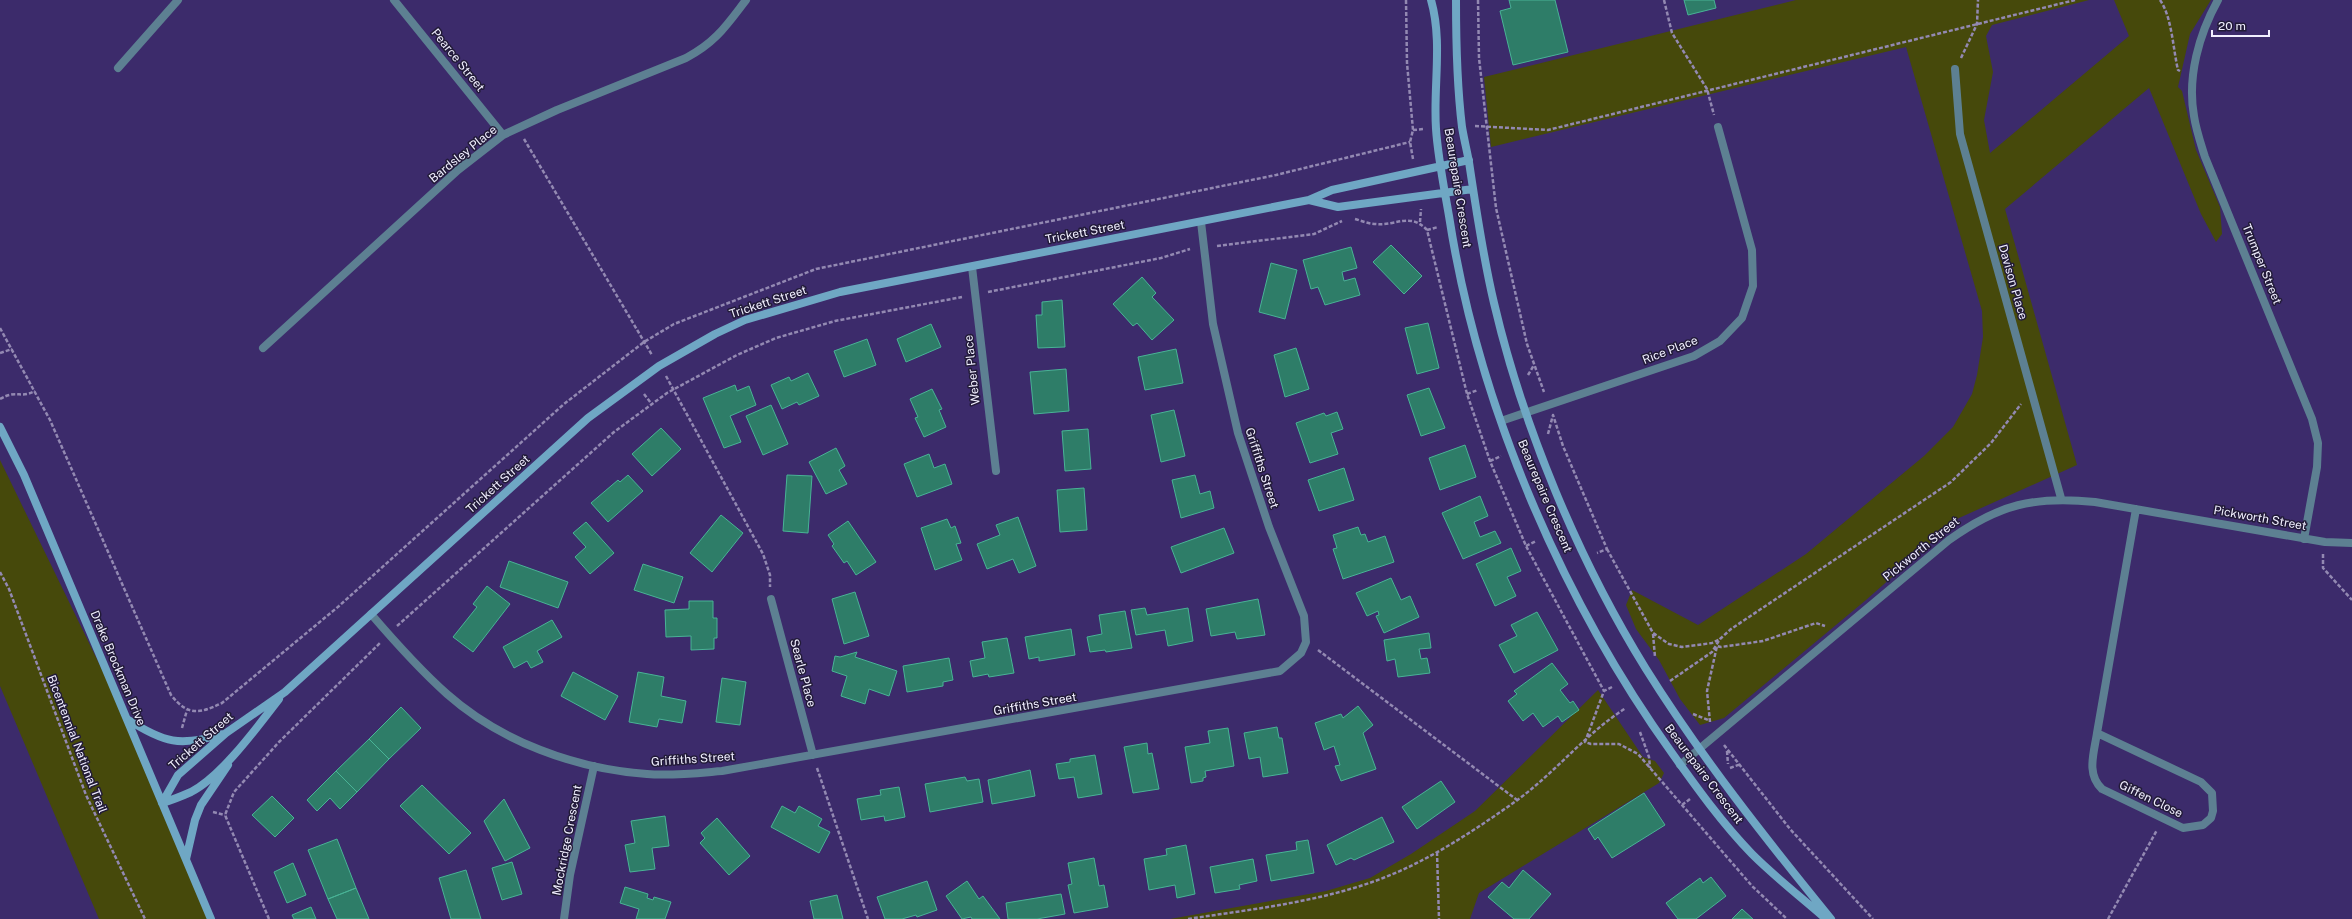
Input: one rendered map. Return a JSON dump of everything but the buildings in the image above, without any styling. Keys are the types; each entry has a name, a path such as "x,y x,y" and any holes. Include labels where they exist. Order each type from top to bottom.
{"street":[{"path":"118,68 178,0"},
{"name":"Pearce Street","path":"394,0 503,135"},
{"name":"Bardsley Place","path":"262,348 458,170 503,135 557,110 686,58 702,49 718,36 746,0"},
{"name":"Beaurepaire Crescent","path":"1431,0 1437,20 1436,129 1449,218 1475,336 1501,421 1537,512 1561,566 1624,681 1680,765 1717,814 1753,855 1826,919"},
{"name":"Beaurepaire Crescent","path":"1456,0 1456,33 1462,127 1494,304 1525,413 1562,504 1603,592 1646,668 1670,705 1768,840 1832,919"},
{"name":"Trumper Street","path":"2218,0 2208,18 2200,40 2194,76 2194,115 2205,158 2312,419 2318,443 2317,467 2304,538"},
{"name":"Davison Place","path":"1956,69 1960,134 2061,498"},
{"name":"Rice Place","path":"1501,421 1694,356 1720,341 1742,318 1753,286 1752,250 1718,127"},
{"name":"Trickett Street","path":"162,803 178,775 226,733 285,692 588,418 659,366 716,334 745,320 840,292 1309,200 1332,190 1441,164 1469,160"},
{"name":"Trickett Street","path":"1309,200 1338,207 1473,189"},
{"name":"Griffiths Street","path":"371,614 448,694 482,720 509,736 538,749 594,766 647,774 685,774 722,771 1271,674 1280,671 1291,664 1301,654 1306,642 1304,616 1269,527 1233,413 1213,324 1201,222"},
{"name":"Weber Place","path":"972,267 996,471"},
{"name":"Drake Brockman Drive","path":"0,427 24,475 211,919"},
{"name":"Pickworth Street","path":"1680,765 1949,540 1970,524 1994,512 2015,505 2037,500 2061,498 2136,509 2325,542 2352,543"},
{"name":"Giffen Close","path":"2097,733 2201,782 2212,793 2213,811 2211,818 2203,825 2183,828 2102,789 2095,782 2092,770 2097,733 2136,509"},
{"name":"Searle Place","path":"771,599 813,755"},
{"name":"Trickett Street","path":"162,803 192,792 240,748 285,692"},
{"path":"126,719 150,734 178,743 202,740 226,733"},
{"path":"186,859 195,820 201,805 240,748"},
{"name":"Mockridge Crescent","path":"564,919 570,875 594,766"}],"path":[{"path":"0,328 35,391 92,511 171,695 187,710 204,711 222,703 338,606 564,404 644,342 674,324 700,312 816,270 1276,176 1410,142 1413,130 1407,63 1406,0"},
{"path":"1478,0 1479,58 1496,208 1527,344 1563,446 1607,549 1652,633 1656,661"},
{"path":"1664,0 1672,33 1707,90 1718,127"},
{"path":"1956,69 1977,24 1978,0"},
{"path":"1487,126 1548,130 2075,0"},
{"path":"2160,0 2167,9 2178,70 2194,76"},
{"path":"518,128 644,342"},
{"path":"1420,222 1422,208"},
{"path":"1220,245 1314,234 1349,218 1377,224 1405,220 1420,222 1427,230 1469,402 1505,499 1526,546 1604,691"},
{"path":"269,919 225,815 234,792 279,742 389,634 614,432 651,403 674,389 737,356 776,338 835,322 1161,258 1184,249"},
{"path":"0,353 12,349"},
{"path":"1528,376 1534,365"},
{"path":"674,389 763,554 770,575 771,599"},
{"path":"0,400 13,393 27,395 35,391"},
{"path":"1652,633 1668,644 1682,647 1712,644 1720,639 1731,629 1951,482 1991,443 2031,391"},
{"path":"644,394 651,403"},
{"path":"1547,439 1553,415"},
{"path":"1526,546 1536,541"},
{"path":"2325,542 2323,568 2352,600"},
{"path":"1597,553 1607,549"},
{"name":"Bicentennial National Trail","path":"0,572 9,589 86,795 145,919"},
{"path":"1716,646 1721,648 1763,641 1816,624 1828,627 1836,635"},
{"path":"1668,682 1712,652 1720,639"},
{"path":"1306,642 1517,800"},
{"path":"1688,710 1708,720 1707,691 1716,646"},
{"path":"1585,742 1604,691 1611,686"},
{"path":"1188,919 1336,893 1383,878 1437,852 1517,800 1550,774 1613,716 1631,705"},
{"path":"1637,725 1649,757 1650,768"},
{"path":"1585,742 1591,744 1619,744 1638,754 1752,886 1787,919"},
{"path":"1741,764 1728,769 1727,750 1741,764 1790,829 1873,919"},
{"path":"813,755 868,919"},
{"path":"2108,919 2163,819"},
{"path":"1437,852 1440,919"}],"shaded area":[{"path":"1796,0 2089,0 1992,25 1986,36 1993,72 1984,120 1990,153 2129,36 2114,0 2211,0 2190,34 2178,87 2182,91 2196,150 2220,207 2222,234 2216,242 2201,214 2149,88 2005,209 2077,465 1959,518 1866,600 1724,718 1700,725 1680,699 1659,660 1636,629 1626,605 1632,590 1698,625 1806,554 1924,456 1953,427 1972,394 1977,375 1983,337 1982,311 1906,47 1491,147 1484,77"},
{"path":"0,460 126,719 211,919 99,919 0,686"},
{"path":"1598,690 1643,757 1655,761 1664,773 1659,783 1479,893 1470,919 1170,919 1326,891 1370,878 1411,854 1475,811"}]}
